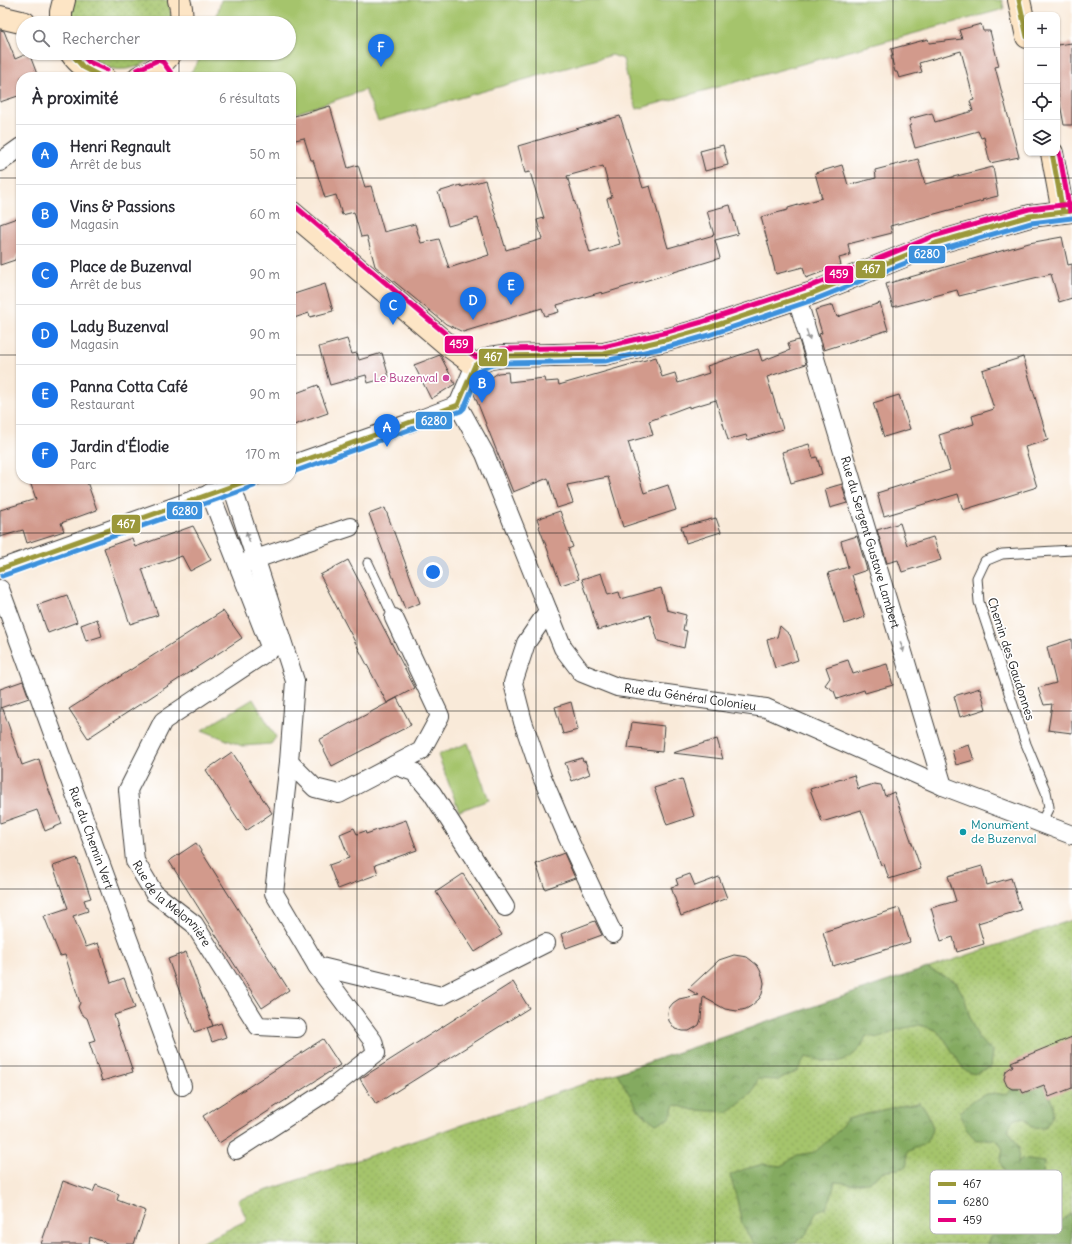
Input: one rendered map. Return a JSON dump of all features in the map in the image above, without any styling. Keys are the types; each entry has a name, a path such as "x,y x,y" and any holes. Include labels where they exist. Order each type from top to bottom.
{"street":[{"path":"61,16 64,0"},
{"path":"1019,0 1024,23"},
{"path":"0,17 16,21"},
{"path":"77,60 83,67 91,72"},
{"path":"0,162 16,151"},
{"path":"296,463 458,405 475,365 490,358 504,356 604,354 669,339 813,293 936,243 1030,216 1068,211 1053,156"},
{"path":"296,216 449,346 475,365"},
{"name":"Rue du Sergent Gustave Lambert","path":"797,298 943,786"},
{"name":"Rue du Général Colonieu","path":"458,405 485,454 563,648 582,673 616,687 766,708 943,786 1072,835"},
{"path":"0,569 238,484"},
{"path":"232,486 256,559 277,647"},
{"path":"210,493 238,566 277,647 296,681 289,762 274,893 317,966 373,1041 376,1053 329,1090 236,1150"},
{"path":"238,566 350,527"},
{"name":"Rue du Chemin Vert","path":"0,589 182,1086"},
{"path":"548,611 526,643 512,683 523,722 542,776 568,838 613,934"},
{"path":"289,762 314,788 339,794 421,751 440,716 394,618"},
{"name":"Rue de la Melonnière","path":"277,647 163,721 128,790 135,861 154,893 194,924 258,1026 297,1028"},
{"path":"394,765 414,772 432,793 505,907"},
{"path":"317,966 442,996 546,943"}],"lane":[{"name":"Chemin des Gaudonnes","path":"1042,824 1049,807 1046,792 1026,744 979,602 977,578 985,561 1002,554 1072,550"},
{"path":"368,563 394,618"}],"green space":[{"path":"74,0 169,0 171,16 71,16"},
{"path":"221,0 1002,0 1004,9 637,109 630,89 623,59 612,55 378,121 365,90 296,113 296,72 191,72 199,60 296,60 296,16 217,16"},
{"path":"93,60 150,60 139,66 123,69 115,69 97,63"},
{"path":"253,699 276,737 271,744 242,746 202,730"},
{"path":"468,743 489,800 459,811 438,755"},
{"path":"1072,920 1072,1244 199,1244 247,1220 238,1200"},
{"path":"927,968 956,982 965,999 971,1021 979,1039 993,1051 991,1067 974,1074 964,1070 945,1040 936,1030 920,1025 899,1029 880,1038 866,1036 859,1049 846,1059 840,1061 833,1062 805,1057 798,1071 778,1080 758,1079 752,1093 728,1112 693,1110 675,1105 670,1118 656,1124 639,1111 617,1073"},
{"path":"1044,1085 1052,1102 1053,1115 1045,1128 1031,1127 1024,1117 1013,1120 1008,1130 1019,1147 1018,1164 1021,1159 1044,1162 1043,1170 1004,1170 1000,1162 1003,1150 999,1142 994,1139 976,1140 966,1129 960,1112 971,1102 986,1094 992,1093 1007,1095 1012,1089 1021,1089 1024,1093"},
{"path":"920,1103 927,1112 933,1128 926,1143 907,1152 906,1167 887,1170 868,1182 854,1184 835,1182 826,1208 821,1209 816,1214 807,1233 794,1244 754,1244 742,1224 730,1175 763,1164 782,1166 797,1155 815,1152 835,1134 847,1119 899,1106"},
{"path":"1072,1214 1072,1244 987,1244 991,1234 1062,1234 1062,1220"}],"building":[{"path":"981,24 983,31 990,31 999,66 995,67 1019,157 990,163 984,137 981,138 978,131 915,148 909,126 911,125 909,119 932,113 935,122 973,111 970,101 974,100 961,51 919,63 922,72 899,78 897,72 895,72 891,49 928,39 929,43 962,39 959,30"},
{"path":"0,30 4,31 15,59 32,60 36,72 16,72 16,97 0,102"},
{"path":"1072,43 1072,125 1064,125 1060,104 1060,45"},
{"path":"330,106 348,168 358,165 365,187 371,186 384,232 415,224 421,243 439,239 449,268 489,255 478,218 448,226 438,192 485,180 506,250 542,239 537,220 544,218 530,172 525,173 518,146 620,116 643,188 650,186 668,248 714,235 707,211 730,205 738,234 715,240 720,258 602,294 602,292 557,305 559,312 545,316 542,308 463,332 446,324 375,266 367,236 361,237 354,212 342,215 336,195 325,198 313,160 311,160 304,138 296,140 296,116","holes":["603,166 612,197 607,199 620,244 590,253 567,176"]},
{"path":"723,145 728,165 705,171 700,151"},
{"path":"918,159 925,184 993,167 998,196 890,226 892,233 848,244 850,255 839,258 841,265 806,278 803,267 776,274 761,217 788,210 788,208 822,198 815,173 842,165 848,185 876,178 875,170"},
{"path":"16,218 16,258 15,260 0,265 0,224"},
{"path":"1062,237 1068,265 1072,264 1072,298 1059,302 1051,274 959,296 957,290 893,307 886,284 1029,243"},
{"path":"325,284 333,311 310,317 309,313 296,317 296,293"},
{"path":"880,303 888,330 824,350 819,334 822,333 815,310 833,305 837,317"},
{"path":"347,339 352,354 357,353 359,360 382,353 389,377 368,383 366,375 330,385 319,347"},
{"path":"799,340 806,364 767,377 783,429 748,440 746,435 728,440 716,400 689,408 689,406 649,421 653,435 628,442 644,493 668,485 676,510 623,527 608,477 567,485 573,503 557,508 548,478 513,492 474,394 476,388 498,373 508,372 509,382 544,378 545,382 558,381 559,385 656,357 662,377 675,373 678,383 709,373 707,366 758,349 762,361 790,350 788,343"},
{"path":"440,355 455,384 431,399 414,365"},
{"path":"1023,357 1048,440 1025,447 1037,487 963,510 958,494 884,516 877,493 950,470 939,435 974,424 972,416 994,409 982,370"},
{"path":"318,385 328,413 296,424 296,393"},
{"path":"899,395 910,429 884,437 873,403"},
{"path":"809,444 813,458 817,457 822,474 791,483 782,452"},
{"path":"31,484 88,484 97,510 61,523 64,531 27,543 23,530 0,537 0,510 36,499"},
{"path":"842,484 847,503 830,508 825,489"},
{"path":"385,508 420,603 405,609 369,514"},
{"path":"560,511 573,547 568,549 579,579 561,585 537,519"},
{"path":"716,518 721,532 686,543 681,527"},
{"path":"900,523 907,545 933,537 941,560 902,572 898,560 887,563 877,530"},
{"path":"193,526 211,560 190,571 182,556 142,569 158,615 130,624 104,548 132,538 135,547"},
{"path":"857,536 867,570 852,575 865,617 844,624 828,573 848,567 841,541"},
{"path":"348,560 415,688 387,703 320,575"},
{"path":"601,573 608,595 619,592 621,599 661,588 667,610 686,615 683,630 687,631 684,648 658,641 650,615 598,630 582,579"},
{"path":"67,595 77,622 48,633 38,605"},
{"path":"223,611 242,638 88,738 69,709"},
{"path":"97,619 102,636 86,641 81,625"},
{"path":"780,626 790,635 798,660 775,668 767,640 777,637"},
{"path":"1072,639 1072,733 1048,730 1052,704 1044,705 1038,688 1056,683 1047,647"},
{"path":"848,660 853,674 887,664 893,685 865,693 864,690 837,699 834,691 825,685 830,678 826,667"},
{"path":"23,681 29,698 0,708 0,689"},
{"path":"980,688 986,709 960,717 954,696"},
{"path":"397,698 411,725 332,766 319,740"},
{"path":"571,702 578,730 563,734 555,707"},
{"path":"0,709 3,709 22,765 39,759 45,780 62,824 45,831 37,810 0,823"},
{"path":"632,722 664,726 662,752 628,748"},
{"path":"717,739 723,759 673,753"},
{"path":"969,745 974,760 956,765 952,750"},
{"path":"232,752 272,813 246,831 206,770"},
{"path":"582,758 583,762 585,761 590,774 572,781 565,763"},
{"path":"854,775 858,789 874,784 881,785 885,796 894,792 921,869 889,879 884,864 881,865 861,810 822,822 810,789"},
{"path":"682,779 694,816 667,825 654,788"},
{"path":"406,820 417,850 375,865 378,874 338,889 329,865 349,858 340,834 354,828 357,834 365,831 366,834"},
{"path":"196,843 289,990 262,1008 169,861"},
{"path":"564,853 575,878 545,889 536,864"},
{"path":"77,858 91,898 84,900 88,911 73,916 86,947 98,943 111,983 124,978 135,1008 114,1015 133,1072 102,1081 89,1042 95,1040 87,1018 81,1014 78,1007 80,1003 65,955 60,956 44,916 68,908 53,866"},
{"path":"982,866 987,885 1011,878 1021,910 978,923 984,944 957,952 953,937 941,941 931,908 956,901 948,876"},
{"path":"463,874 502,935 475,952 436,892"},
{"path":"690,874 695,886 719,877 727,898 681,916 671,887 678,885 676,879"},
{"path":"899,908 910,942 833,966 823,932"},
{"path":"595,921 602,935 566,948 561,934"},
{"path":"186,952 213,1026 194,1032 168,959"},
{"path":"734,955 747,957 757,965 760,970 764,983 762,994 759,999 746,1009 737,1011 725,1009 703,997 699,1025 689,1031 675,1029 669,1021 669,1008 679,999 698,995 688,989 719,960"},
{"path":"513,982 529,1008 376,1104 360,1079"},
{"path":"221,1023 226,1037 212,1042 207,1028"},
{"path":"1072,1037 1072,1088 1049,1097 1044,1085 1023,1093 1021,1089 1012,1089 1007,1086 1004,1079 1006,1071 1013,1066 1011,1062"},
{"path":"323,1039 340,1065 219,1143 203,1116"},
{"path":"63,1181 93,1192 96,1185 119,1194 117,1200 146,1211 134,1244 110,1244 90,1237 89,1244 41,1244"}],"transit line":[{"name":"467","path":"1019,0 1024,23"},
{"name":"467","path":"77,60 83,67 92,72"},
{"name":"459","path":"87,60 107,70"},
{"name":"459","path":"137,70 158,60"},
{"name":"459","path":"158,60 163,62 170,72"},
{"name":"467","path":"1053,156 1063,212"},
{"name":"459","path":"1060,156 1070,211"},
{"name":"459","path":"296,207 453,340 476,357 488,351 504,349 603,347 667,332 811,286 934,236 1029,209 1071,204"},
{"name":"467","path":"296,463 458,405 475,365 490,358 504,356 604,354 669,339 813,293 936,243 1030,216 1072,211"},
{"name":"6280","path":"296,471 461,411 464,408 480,370 492,365 505,363 605,361 671,346 706,336 816,299 938,250 1031,223 1072,218"},
{"name":"467","path":"0,569 238,484"},
{"name":"6280","path":"2,576 254,486"}],"place":[{"name":"Jardin d'Élodie","path":"381,67"},
{"name":"Panna Cotta Café","path":"511,305"},
{"name":"Lady Buzenval","path":"473,320"},
{"name":"Place de Buzenval","path":"393,325"},
{"name":"Le Buzenval","path":"446,378"},
{"name":"Vins & Passions","path":"482,403"},
{"name":"Henri Regnault","path":"387,447"},
{"name":"Monument de Buzenval","path":"963,832"}]}
